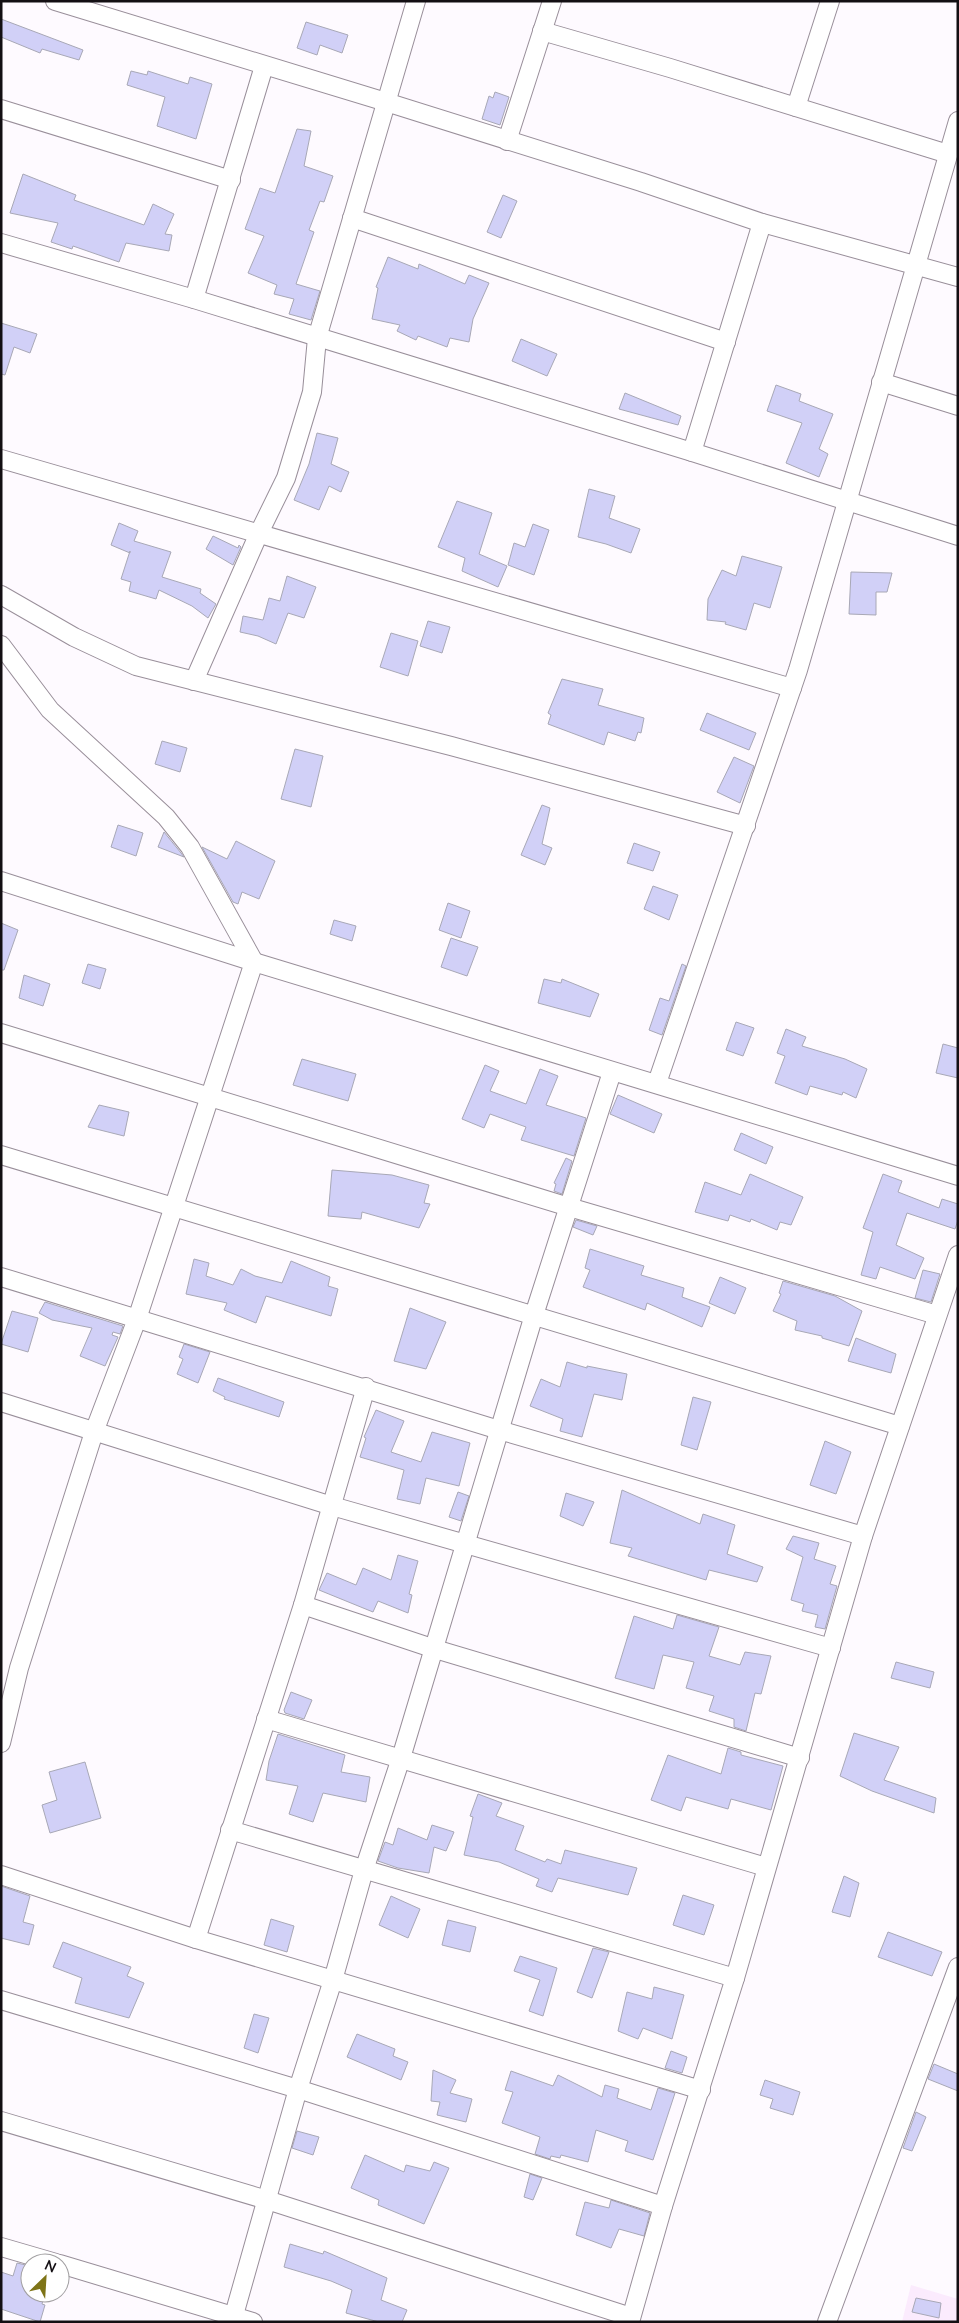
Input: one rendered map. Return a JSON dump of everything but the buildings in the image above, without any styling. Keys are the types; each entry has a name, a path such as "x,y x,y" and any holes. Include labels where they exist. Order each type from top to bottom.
{"street":[{"path":"54,1 386,102 641,182 762,223 958,277"},
{"path":"194,681 259,533 286,478 312,392 317,338 416,1"},
{"path":"507,140 552,1"},
{"path":"796,107 830,1"},
{"path":"542,31 948,154"},
{"path":"194,299 264,66"},
{"path":"1,109 231,180"},
{"path":"657,1083 792,688 880,382 958,121"},
{"path":"352,218 726,342"},
{"path":"692,452 762,223"},
{"path":"1,243 194,299 958,536"},
{"path":"880,382 958,406"},
{"path":"1,459 792,688"},
{"path":"1,595 74,637 128,663 450,746 746,826"},
{"path":"1,646 50,710 166,817 190,847 254,962 137,1319 94,1432 19,1668 1,1743"},
{"path":"1,882 612,1072 657,1083 958,1176"},
{"path":"1,1033 569,1207 937,1315"},
{"path":"233,2319 298,2089 333,1980 364,1870 435,1649 534,1315 612,1072"},
{"path":"1,1155 900,1426"},
{"path":"1,2122 267,2200 630,2319 663,2206 735,1978 863,1536 937,1315 954,1280 958,1254"},
{"path":"1,1277 499,1430 863,1536"},
{"path":"196,1939 303,1605 366,1388"},
{"path":"1,1402 332,1506 831,1648"},
{"path":"303,1605 435,1649 800,1758"},
{"path":"266,1719 766,1867"},
{"path":"230,1830 735,1978"},
{"path":"1,1875 196,1939 701,2090"},
{"path":"827,2322 958,1968"},
{"path":"1,2000 298,2089 663,2206"},
{"path":"1,2247 22,2253"},
{"path":"70,2267 233,2319 253,2322"}],"shaded area":[{"path":"911,2285 958,2299 958,2322 902,2322"}]}
